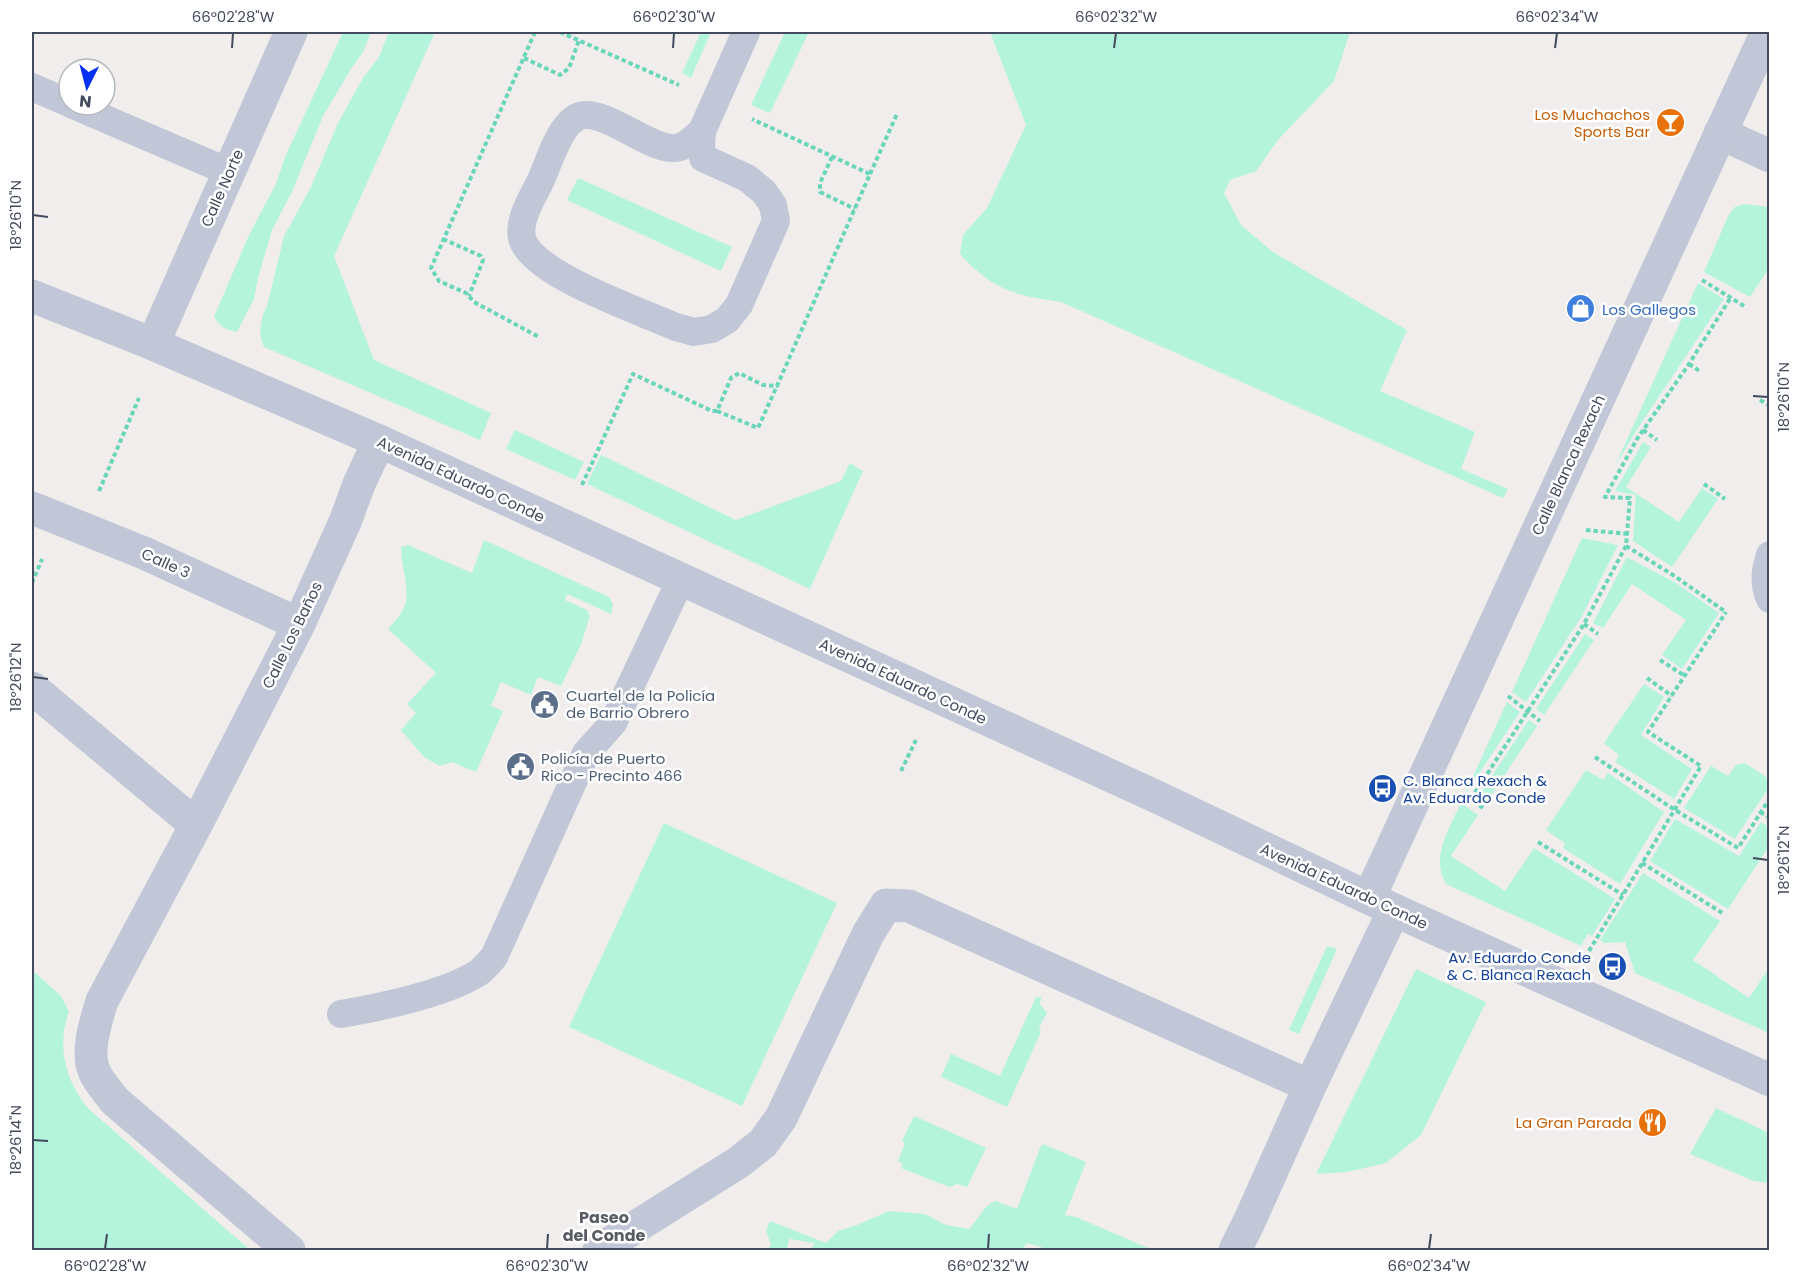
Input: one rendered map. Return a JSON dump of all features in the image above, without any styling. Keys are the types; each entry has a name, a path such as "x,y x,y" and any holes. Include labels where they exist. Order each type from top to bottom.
{"street":[{"name":"Calle Norte","path":"153,344 291,32"},
{"name":"Calle Blanca Rexach","path":"1235,1251 1310,1086 1382,904 1720,133 1767,32"},
{"path":"1720,133 1770,156"},
{"name":"Avenida Eduardo Conde","path":"32,296 153,344 378,441 1158,797 1382,904 1770,1080"},
{"name":"Calle Los Baños","path":"289,1251 115,1101 94,1072 91,1045 102,1001 196,825 299,624 345,522 378,441"},
{"name":"Calle 3","path":"32,508 144,553 299,624"},
{"path":"32,688 196,825"},
{"path":"599,1251 739,1162 763,1143 781,1118 868,934 886,905 909,906 1310,1086"}],"lane":[{"path":"702,145 746,32"},
{"path":"32,87 57,98"},
{"path":"589,114 659,145 676,148 692,140 702,145 764,192 773,205 776,222 739,305 727,320 712,329 694,332 676,327 563,278 531,255 522,239 522,222 562,132 574,118 589,114"},
{"path":"101,117 229,172"},
{"path":"1770,555 1765,569 1766,591 1770,599"},
{"path":"341,1014 397,1002 456,983 480,973 494,957 586,753 613,723 681,579"}],"path":[{"path":"560,32 681,86"},
{"path":"524,58 560,75 569,68 579,40"},
{"path":"870,174 897,114"},
{"path":"832,157 820,183 820,192 855,209"},
{"path":"443,239 481,256 483,260 469,296"},
{"path":"1694,276 1744,306"},
{"path":"1483,808 1471,799 1584,624 1626,546 1630,498 1605,498 1643,430 1689,364 1731,297"},
{"path":"1689,364 1701,372"},
{"path":"717,411 758,428 777,386"},
{"path":"96,498 139,398"},
{"path":"1760,400 1770,406"},
{"path":"1643,430 1657,440"},
{"path":"1704,484 1725,499"},
{"path":"1577,526 1585,530 1628,534"},
{"path":"1626,546 1673,574 1735,617"},
{"path":"32,583 43,556"},
{"path":"1584,960 1701,766 1648,732 1726,612"},
{"path":"1584,624 1598,634"},
{"path":"1660,660 1685,676"},
{"path":"1647,678 1672,696"},
{"path":"1502,692 1540,721"},
{"path":"901,771 916,740"},
{"path":"1595,757 1738,848 1770,798"},
{"path":"1760,812 1770,818"},
{"path":"1538,842 1623,895"},
{"path":"1642,863 1724,914"}],"green space":[{"path":"343,32 371,32 363,52 323,116 292,192 272,230 254,299 237,332 226,329 214,317 249,235 276,184 285,157"},
{"path":"389,32 435,32 334,256 374,360 491,413 480,440 264,347 262,342 261,321 267,306 284,236 310,189 338,123 363,78 379,57"},
{"path":"701,32 711,32 691,78 682,73"},
{"path":"785,32 809,32 770,113 751,105"},
{"path":"990,32 1350,32 1334,81 1277,141 1256,171 1230,180 1224,193 1241,225 1273,252 1407,330 1380,391 1475,432 1461,469 1508,489 1503,498 1061,302 1030,297 1005,289 983,276 960,254 963,235 987,208 1026,125"},
{"path":"578,178 732,247 721,271 567,200"},
{"path":"1744,204 1769,207 1769,268 1750,297 1704,272 1729,214 1735,207"},
{"path":"1698,283 1724,299 1615,466"},
{"path":"515,430 584,462 575,480 506,449"},
{"path":"1643,442 1651,447 1626,487 1679,522 1702,488 1718,499 1672,567 1633,541 1636,495 1615,491"},
{"path":"601,455 736,520 841,481 850,463 863,471 810,589 587,484"},
{"path":"1582,538 1618,545 1582,616 1526,702 1512,692"},
{"path":"484,540 609,597 613,604 611,614 567,594 565,600 587,610 590,616 581,644 561,686 538,677 531,695 501,682 491,706 503,711 476,772 452,762 440,766 424,757 401,730 416,713 407,704 436,673 388,629 398,618 405,605 406,584 401,547 408,545 472,573"},
{"path":"1627,557 1676,583 1719,613 1682,669 1662,655 1686,620 1632,584 1603,628 1593,623"},
{"path":"1585,634 1594,640 1544,715 1536,709"},
{"path":"1644,684 1664,697 1641,735 1692,769 1674,799 1615,762 1619,755 1604,743"},
{"path":"1507,702 1520,712 1464,796"},
{"path":"1529,720 1537,726 1486,803 1478,797"},
{"path":"1745,763 1769,779 1769,787 1735,839 1684,808 1711,766 1728,776 1736,765"},
{"path":"1586,770 1603,780 1608,773 1664,812 1620,884 1563,848 1565,843 1546,830"},
{"path":"1461,803 1478,815 1451,856 1505,891 1534,848 1615,899 1592,936 1588,934 1581,946 1446,884 1440,864 1441,853 1447,833"},
{"path":"1675,819 1739,856 1761,822 1769,827 1769,846 1728,909 1650,861"},
{"path":"664,823 837,903 742,1106 569,1027"},
{"path":"1643,873 1720,921 1693,960 1749,998 1769,968 1769,1033 1635,973 1625,942 1604,943 1600,940"},
{"path":"1327,946 1337,949 1299,1034 1289,1030"},
{"path":"1416,969 1486,1002 1421,1135 1386,1163 1347,1172 1316,1174"},
{"path":"32,970 61,996 69,1012 63,1038 64,1051 69,1077 82,1100 90,1110 250,1250 32,1250"},
{"path":"1036,997 1041,997 1040,1004 1047,1013 1039,1027 1041,1032 1007,1107 941,1077 951,1054 1000,1076"},
{"path":"1716,1108 1769,1133 1769,1183 1754,1181 1690,1154"},
{"path":"914,1116 986,1148 967,1187 957,1184 949,1187 901,1168 903,1164 898,1161 905,1143 902,1141"},
{"path":"1043,1144 1086,1162 1065,1215 1076,1217 1153,1250 1050,1250 1027,1243 1022,1250 810,1250 815,1243 789,1239 787,1250 768,1250 771,1245 766,1231 770,1221 826,1243 838,1231 889,1211 925,1214 946,1225 969,1229 984,1210 995,1201 1017,1209"}],"place":[{"name":"Los Muchachos Sports Bar","path":"1671,123"},
{"name":"Los Gallegos","path":"1581,309"},
{"name":"Cuartel de la Policía de Barrio Obrero","path":"545,704"},
{"name":"Policía de Puerto Rico - Precinto 466","path":"520,767"},
{"name":"C. Blanca Rexach & Av. Eduardo Conde","path":"1382,789"},
{"name":"Av. Eduardo Conde & C. Blanca Rexach","path":"1612,966"},
{"name":"La Gran Parada","path":"1653,1122"}],"district":[{"name":"Paseo del Conde","path":"604,1226"}]}
